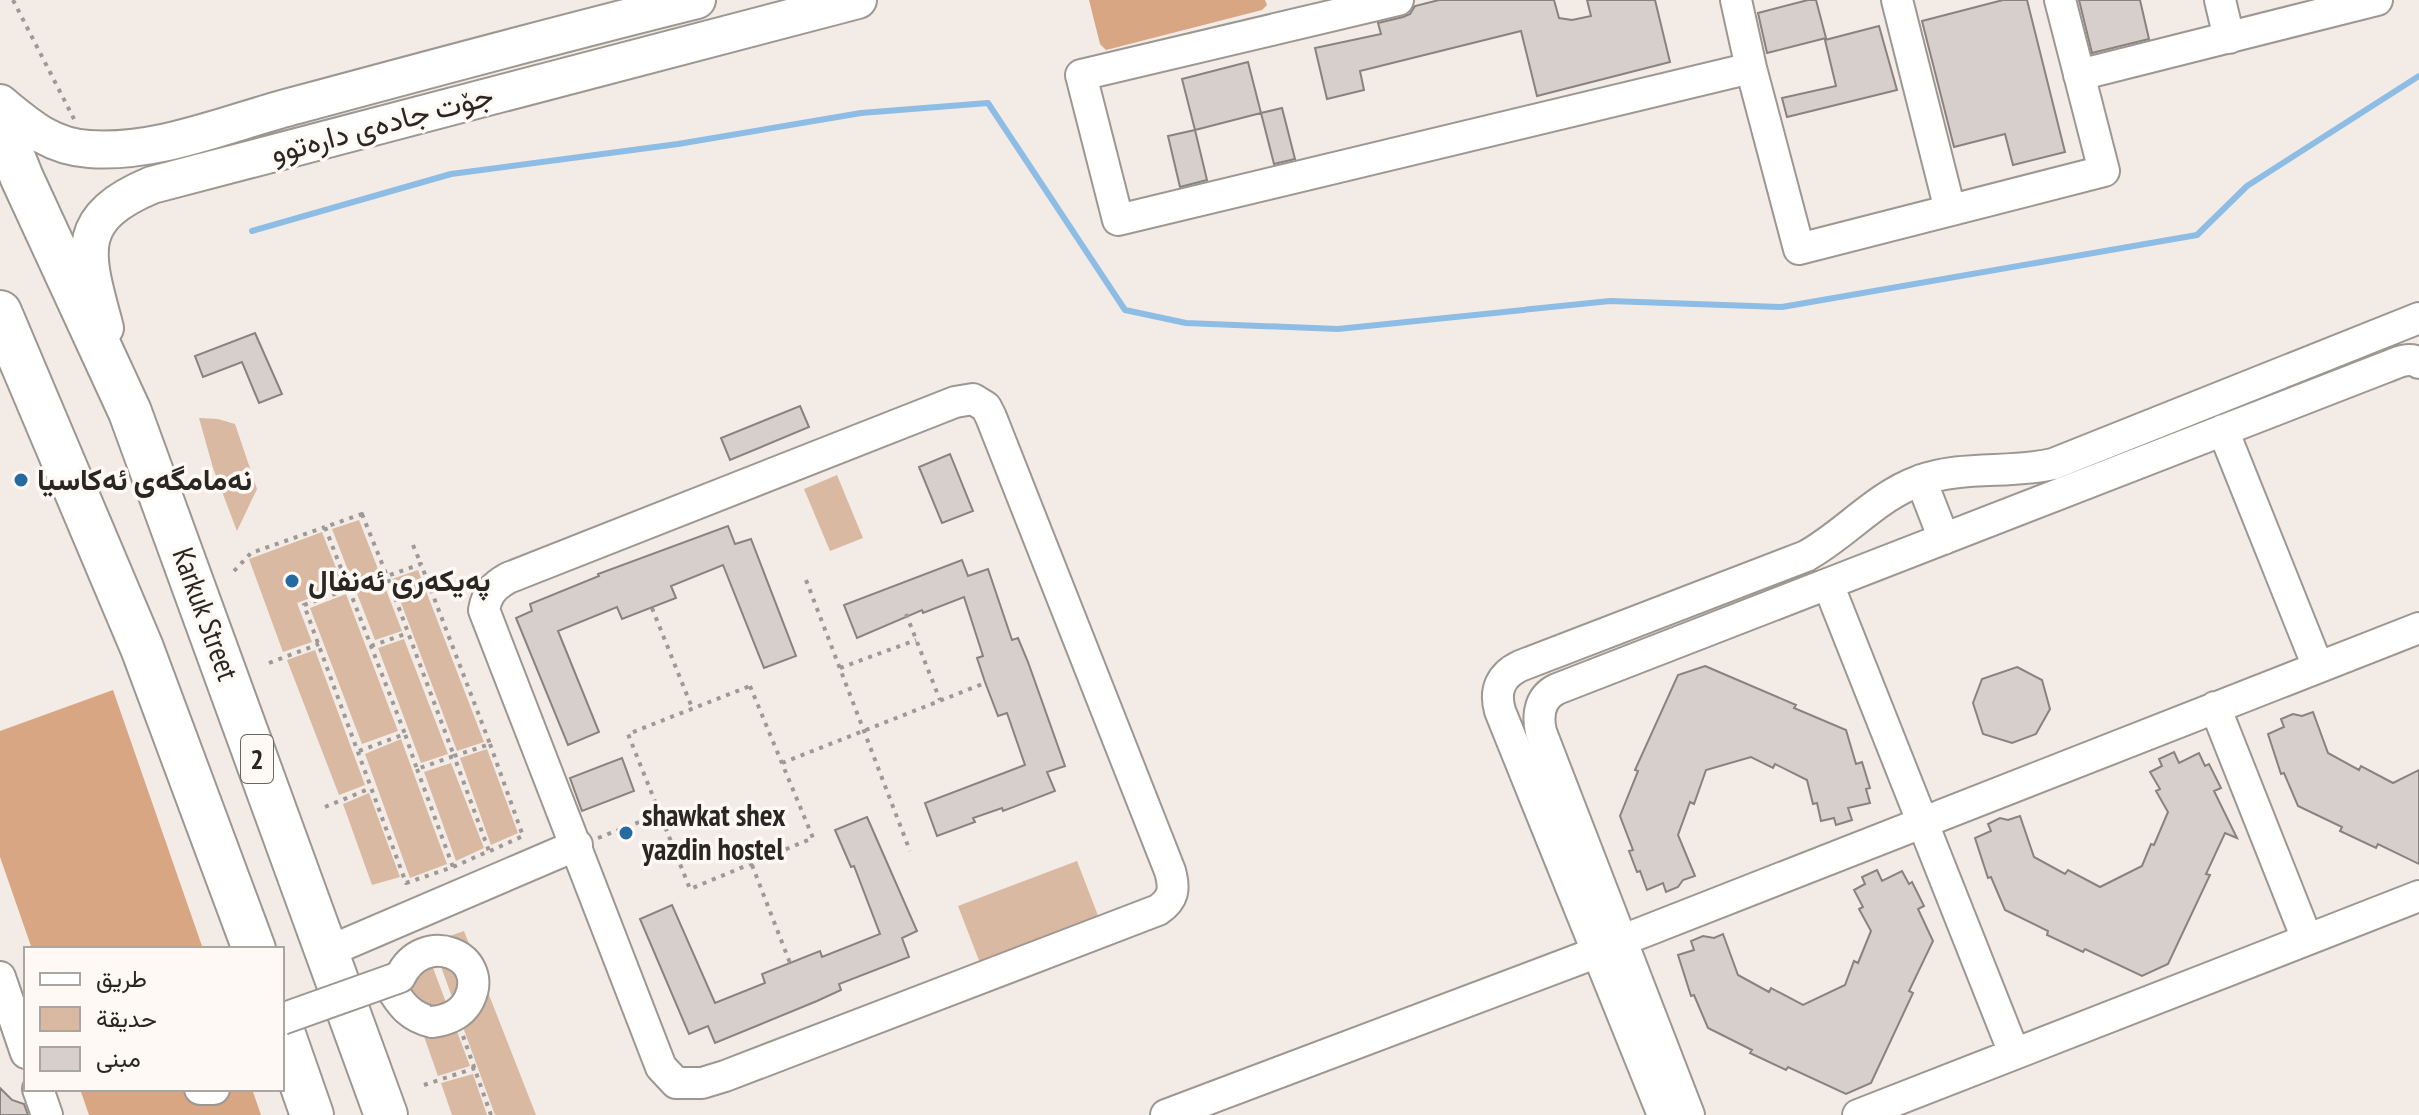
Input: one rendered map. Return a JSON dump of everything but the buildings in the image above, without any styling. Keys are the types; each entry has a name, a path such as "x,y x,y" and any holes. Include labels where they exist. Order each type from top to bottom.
{"highway":[{"name":"Karkuk Street","path":"0,123 22,178 126,403 386,1115"},
{"path":"0,312 12,373 142,648 253,947"},
{"path":"284,1035 312,1115"}],"main road":[{"name":"جۆت جادەی دارەتوو","path":"0,103 38,134 61,145 108,149 162,143 697,0"},
{"name":"جۆت جادەی دارەتوو","path":"126,403 90,270 88,244 109,209 130,194 152,185 338,135 858,0"},
{"path":"327,97 338,135"}],"street":[{"path":"1398,0 1279,14 1081,75 1118,220 1751,68"},
{"path":"1736,0 1799,249 2104,171 2060,0"},
{"path":"1897,0 1950,210"},
{"path":"2220,0 2229,38"},
{"path":"2079,75 2376,0"},
{"path":"1689,1115 1611,946 1523,772 1500,711 1497,693 1505,676 1520,666 1806,556 1840,535 1886,497 1921,480 1954,472 2009,471 2053,464 2419,318"},
{"path":"1663,1115 1541,732 1539,715 1546,696 1557,689 2398,362 2414,360 2419,363"},
{"path":"973,399 986,407 1170,871 1174,892 1169,903 1158,910 725,1076 702,1083 676,1083 661,1067 577,845 484,610 490,591 496,585 955,402 973,399"},
{"path":"2223,430 2318,667"},
{"path":"1921,480 1944,539"},
{"path":"1828,584 2014,1053"},
{"path":"1166,1115 1611,946 1922,821 2419,628"},
{"path":"2215,707 2307,939"},
{"path":"327,952 577,845"},
{"path":"1858,1115 2419,896"},
{"path":"284,1018 400,977 406,964 430,950 443,950 456,955 470,969 473,981 472,994 457,1014 432,1022 409,1013 391,988"},
{"path":"0,977 24,1047"},
{"path":"39,1091 47,1115"}],"path":[{"path":"13,0 79,129"},
{"path":"234,571 251,553 362,514 489,851"},
{"path":"325,527 453,867"},
{"path":"349,589 304,605 406,883 453,867 523,836 413,545"},
{"path":"387,576 421,564"},
{"path":"806,580 910,851"},
{"path":"652,608 693,710"},
{"path":"906,614 940,700"},
{"path":"371,646 408,633"},
{"path":"840,668 916,640"},
{"path":"269,663 319,644"},
{"path":"782,763 985,683"},
{"path":"750,686 782,763 813,838 690,889 628,734 750,686"},
{"path":"359,751 405,734"},
{"path":"417,769 490,744"},
{"path":"325,807 372,787"},
{"path":"577,845 660,814"},
{"path":"752,865 790,963"},
{"path":"424,1085 475,1068"}],"green space":[{"path":"199,418 235,424 257,489 237,531 213,468"},
{"path":"837,475 863,538 830,551 804,489"},
{"path":"359,520 402,631 375,640 332,529"},
{"path":"322,532 343,586 297,603 312,642 283,652 249,559"},
{"path":"418,570 484,742 457,751 392,579"},
{"path":"346,594 398,731 362,744 310,608"},
{"path":"404,639 448,754 421,763 378,648"},
{"path":"315,650 365,785 339,795 287,660"},
{"path":"401,739 447,864 410,878 365,754"},
{"path":"487,749 518,833 491,845 460,758"},
{"path":"451,763 484,848 456,861 424,772"},
{"path":"369,793 400,877 372,885 343,804"},
{"path":"1077,861 1099,918 980,963 958,906"},
{"path":"464,931 536,1115 495,1115 432,942"},
{"path":"427,952 470,1066 438,1076 398,963"},
{"path":"473,1074 487,1115 452,1115 441,1083"}],"shaded area":[{"path":"1089,0 1265,0 1267,5 1262,10 1106,50 1100,44"},
{"path":"113,690 202,947 31,947 0,857 0,731"},
{"path":"81,1091 253,1091 261,1115 89,1115"}],"waterway":[{"path":"252,231 451,174 678,144 861,113 988,103 1125,310 1186,323 1338,329 1610,301 1782,307 2197,235 2247,186 2419,76"}],"place":[{"name":"نەمامگەی ئەکاسیا","path":"21,480"},
{"name":"پەیکەری ئەنفال","path":"292,581"},
{"name":"shawkat shex yazdin hostel","path":"626,833"}]}
